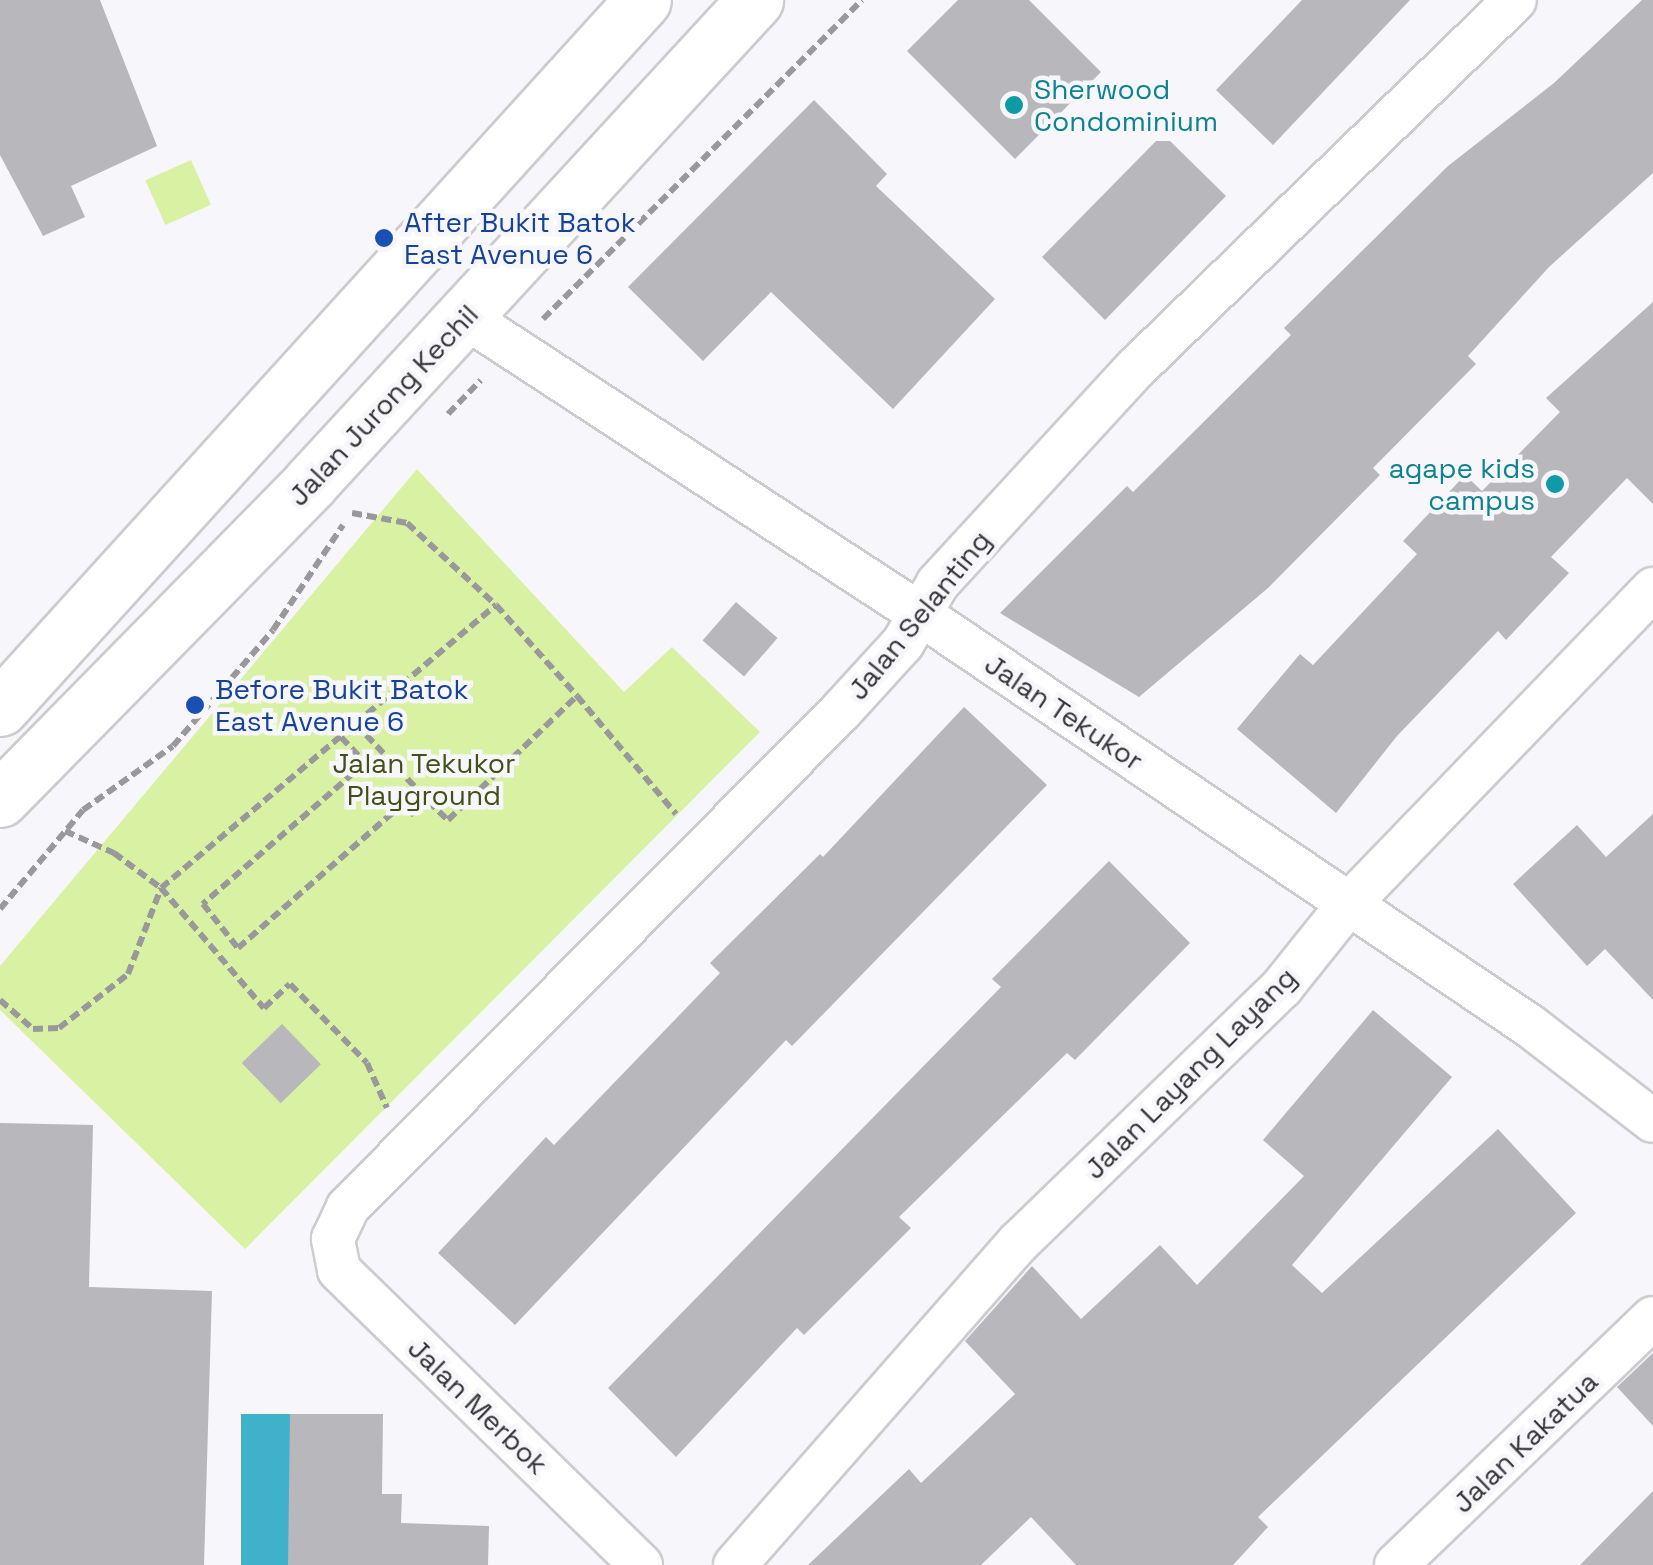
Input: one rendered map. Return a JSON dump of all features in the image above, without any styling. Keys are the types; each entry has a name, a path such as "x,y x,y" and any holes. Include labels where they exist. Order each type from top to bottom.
{"main road":[{"path":"0,708 644,0"},
{"name":"Jalan Jurong Kechil","path":"0,799 466,317 755,0"}],"street":[{"name":"Jalan Selanting","path":"332,1238 348,1206 904,643 938,582 1136,368 1515,0"},
{"name":"Jalan Tekukor","path":"466,317 510,352 920,614 1530,1026 1653,1121"},
{"name":"Jalan Layang Layang","path":"735,1565 1018,1243 1282,986 1347,906 1653,589"},
{"name":"Jalan Merbok","path":"332,1238 340,1270 640,1565"},
{"name":"Jalan Kakatua","path":"1396,1565 1653,1318"}],"path":[{"path":"435,427 862,0"},
{"path":"0,909 83,810 173,746 272,630 352,512 366,498"},
{"path":"352,512 407,522 496,605 705,848"},
{"path":"0,1000 33,1029 59,1028 128,974 161,888 496,605"},
{"path":"356,724 448,820 577,696"},
{"path":"341,738 365,763 203,904 238,948 400,806 410,815 428,801"},
{"path":"66,830 114,853 161,888 264,1008 290,984 367,1063 405,1151"}],"green space":[{"path":"191,160 211,205 165,225 145,180"},
{"name":"Jalan Tekukor Playground","path":"417,469 624,692 672,647 760,732 245,1249 0,1010 0,966"}],"water":[{"path":"241,1414 290,1414 290,1565 241,1565"}],"building":[{"path":"0,0 100,0 157,146 71,186 85,217 43,236 0,155"},
{"name":"Sherwood Condominium","path":"958,0 1029,0 1101,72 1015,159 907,51"},
{"path":"1302,0 1410,0 1273,145 1216,90"},
{"path":"1642,0 1653,0 1653,173 1549,267 1468,356 1476,364 1373,468 1380,475 1268,588 1139,697 1000,613 1127,486 1133,492 1291,335 1284,328 1448,166 1554,83"},
{"path":"814,100 887,174 876,186 995,299 893,409 771,292 703,361 628,287"},
{"path":"1156,141 1170,141 1226,196 1105,320 1042,257"},
{"path":"1653,302 1653,504 1627,478 1551,557 1569,573 1506,640 1498,631 1397,736 1336,813 1237,729 1300,654 1313,665 1417,554 1403,541 1465,475 1482,491 1560,412 1546,398"},
{"path":"736,602 778,638 744,677 703,640"},
{"path":"964,707 1047,785 792,1046 786,1040 515,1325 438,1253 546,1137 554,1145 720,973 710,963 820,854 823,857"},
{"path":"1653,814 1653,1000 1605,949 1587,966 1513,884 1577,825 1606,857"},
{"path":"1109,861 1190,943 1075,1060 1067,1053 899,1217 911,1228 804,1335 797,1328 676,1457 608,1388 1001,987 992,979"},
{"path":"1373,1010 1452,1077 1292,1265 1322,1293 1498,1129 1576,1213 1258,1517 1268,1527 1233,1565 1076,1565 1031,1517 981,1565 808,1565 909,1469 921,1483 1015,1394 965,1341 1032,1266 1081,1319 1160,1245 1197,1285 1304,1176 1263,1140"},
{"path":"282,1024 321,1064 281,1103 242,1063"},
{"path":"0,1123 93,1125 89,1287 212,1291 204,1565 0,1565"},
{"path":"1653,1353 1653,1426 1617,1387"},
{"path":"290,1414 383,1414 382,1494 402,1494 401,1523 489,1526 488,1565 288,1565"},
{"path":"1653,1491 1653,1565 1580,1565"}],"place":[{"name":"Sherwood Condominium","path":"1014,105"},
{"name":"After Bukit Batok East Avenue 6","path":"384,238"},
{"name":"agape kids campus","path":"1555,484"},
{"name":"Before Bukit Batok East Avenue 6","path":"195,705"}]}
